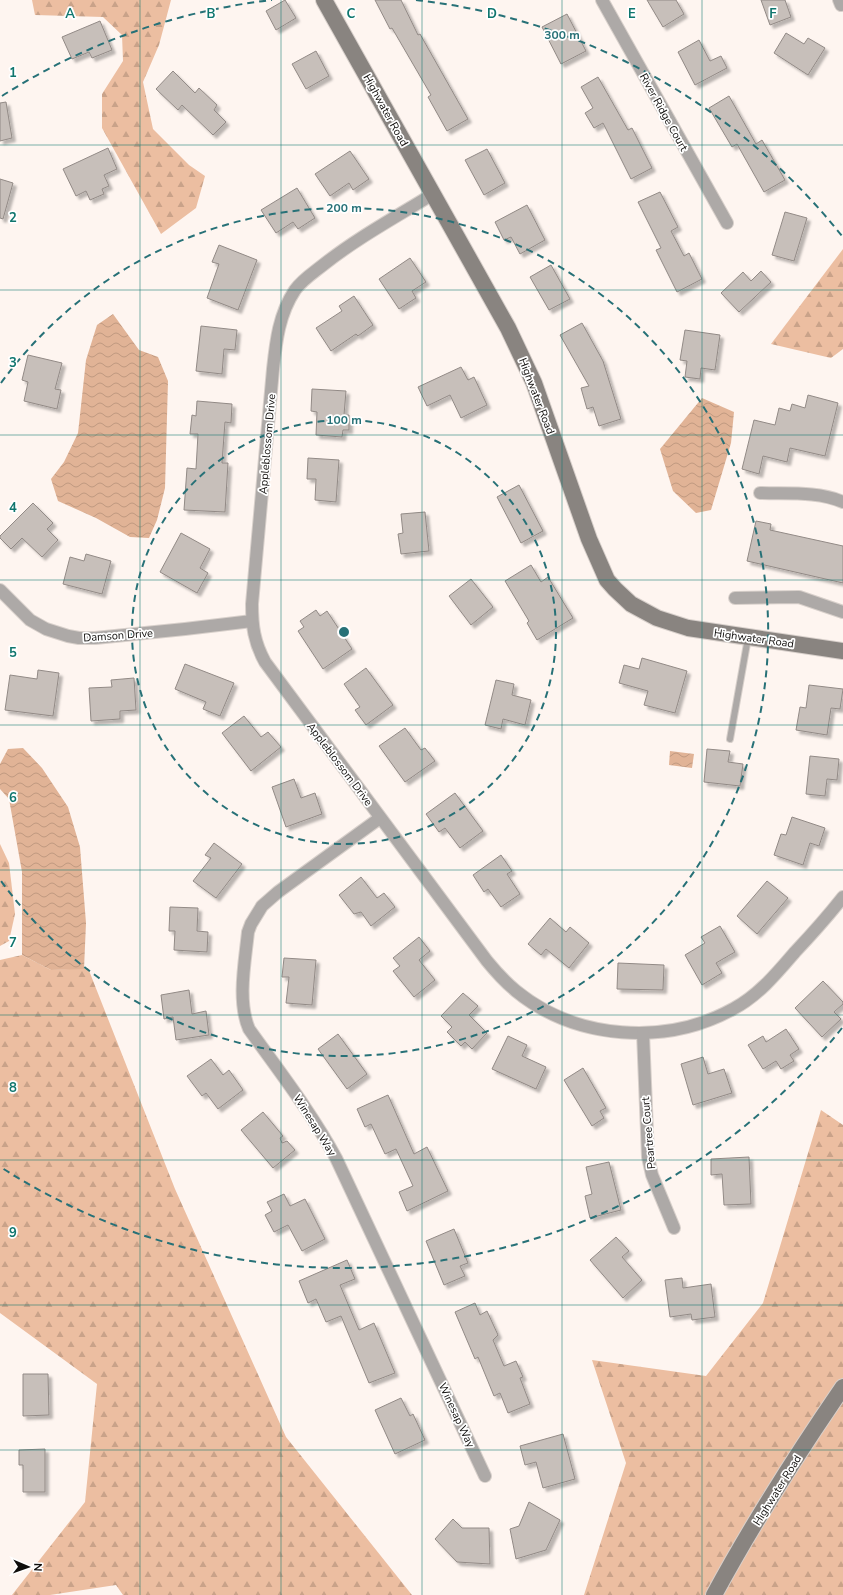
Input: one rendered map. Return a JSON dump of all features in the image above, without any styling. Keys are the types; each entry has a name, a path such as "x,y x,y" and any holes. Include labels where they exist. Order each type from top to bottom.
{"street":[{"name":"Highwater Road","path":"324,0 508,328 534,383 589,539 607,580 631,604 656,618 688,628 843,651"},
{"name":"River Ridge Court","path":"602,0 727,223"},
{"name":"Appleblossom Drive","path":"433,194 368,234 314,272 296,289 285,309 277,332 273,369 252,621 254,639 265,662 487,961 516,991 549,1012 584,1025 613,1032 657,1033 702,1024 734,1009 766,985 843,898"},
{"path":"760,493 818,495 832,497 843,502"},
{"name":"Damson Drive","path":"0,590 30,620 46,629 79,638 95,638 170,631 252,621"},
{"path":"735,598 799,597 843,612"},
{"name":"Winesap Way","path":"380,818 291,882 262,906 248,932 242,998 245,1021 249,1029 309,1112 336,1158 485,1476"},
{"name":"Peartree Court","path":"643,1033 648,1157 652,1175 674,1228"},
{"name":"Highwater Road","path":"714,1595 808,1438 843,1387"}],"lane":[{"path":"730,739 748,638"}],"green space":[{"path":"32,0 171,0 159,45 143,82 153,129 189,165 205,176 196,208 161,234 102,128 102,94 123,61 122,35 103,17 35,15"},
{"path":"843,249 843,349 831,358 771,344"},
{"path":"0,844 9,863 15,914 9,941 0,946"},
{"path":"22,955 51,970 88,968 175,1189 286,1437 412,1595 123,1595 116,1585 50,1595 12,1595 85,1502 97,1384 0,1313 0,960"},
{"path":"821,1110 843,1125 843,1595 584,1595 626,1463 592,1360 706,1376 763,1303"}],"water":[{"path":"113,314 139,350 158,357 168,381 165,488 157,520 149,538 130,537 96,518 58,501 51,479 64,462 78,433 86,360 97,325"},
{"path":"702,398 734,412 731,443 711,510 696,513 673,491 660,449"},
{"path":"23,748 42,768 68,807 80,847 86,923 84,969 51,970 22,955 22,872 9,799 0,789 0,764 8,749"},
{"path":"670,751 694,754 692,768 669,765"}],"building":[{"path":"285,0 296,18 276,30 266,11"},
{"path":"375,0 401,0 418,35 420,34 468,119 447,131 428,97 431,95 392,28 390,29"},
{"path":"647,0 676,0 684,14 663,27"},
{"path":"761,0 785,0 791,17 770,25"},
{"path":"567,14 586,51 561,64 542,27"},
{"path":"100,21 112,50 92,58 89,52 72,59 62,37"},
{"path":"786,33 804,44 808,38 825,48 808,75 774,53"},
{"path":"699,40 710,61 721,56 727,68 695,85 678,52"},
{"path":"316,51 329,76 306,89 292,64"},
{"path":"173,71 195,93 199,88 217,105 214,110 226,122 213,135 182,105 178,110 156,89"},
{"path":"598,77 628,130 632,128 652,168 631,179 603,123 594,128 585,113 593,108 581,87"},
{"path":"729,96 756,144 762,140 785,180 764,192 737,144 732,147 709,108"},
{"path":"6,102 12,138 0,141 0,103"},
{"path":"108,148 117,169 104,175 109,186 102,189 104,194 90,200 86,191 76,196 63,169"},
{"path":"487,149 505,183 484,195 465,160"},
{"path":"350,151 369,179 353,190 349,183 330,196 315,174"},
{"path":"0,179 13,183 3,219 0,218"},
{"path":"297,188 315,218 298,229 293,222 276,233 261,210"},
{"path":"660,192 678,227 671,231 684,256 689,253 702,279 677,292 656,250 661,248 638,202"},
{"path":"527,205 545,240 520,254 511,237 504,240 495,222"},
{"path":"785,212 807,218 794,261 772,255"},
{"path":"219,245 257,260 238,310 207,298 219,264 212,262"},
{"path":"410,258 426,282 412,291 416,298 399,309 379,279"},
{"path":"551,265 570,299 549,310 530,277"},
{"path":"761,271 771,282 739,312 721,293 743,272 751,281"},
{"path":"354,296 373,325 358,336 356,334 331,351 316,328 342,311 339,306"},
{"path":"582,323 603,361 621,419 599,426 593,407 587,409 581,388 589,386 560,335"},
{"path":"201,326 237,330 235,350 224,349 222,374 196,371"},
{"path":"685,330 720,335 715,370 701,368 700,379 685,377 687,361 680,360"},
{"path":"28,355 62,363 55,389 61,390 57,409 24,401 28,382 22,380"},
{"path":"461,367 468,380 474,377 487,405 461,418 450,395 427,406 418,387"},
{"path":"312,389 346,391 344,415 349,415 349,430 343,430 342,437 316,435 317,412 311,411"},
{"path":"808,395 838,403 825,456 790,448 787,462 763,456 759,474 742,469 754,420 775,425 779,408 790,411 792,404 805,408"},
{"path":"197,401 232,404 231,423 225,422 222,463 228,463 225,512 184,510 187,468 196,469 198,434 190,434 192,415 196,416"},
{"path":"308,458 339,460 336,502 315,500 316,479 307,479"},
{"path":"519,485 543,531 521,543 497,497"},
{"path":"33,503 53,523 47,529 58,540 42,557 22,538 11,549 0,538 0,536"},
{"path":"425,512 429,551 401,554 398,534 403,533 401,514"},
{"path":"756,521 771,524 770,530 843,546 843,583 747,561"},
{"path":"181,533 210,549 200,568 208,573 197,593 160,572"},
{"path":"86,554 111,561 102,594 63,584 70,557 84,561"},
{"path":"531,565 541,582 548,577 573,618 537,640 527,623 529,621 505,581"},
{"path":"471,579 493,607 471,625 449,596"},
{"path":"316,610 320,616 327,611 352,649 323,669 298,631 304,627 300,621"},
{"path":"642,658 687,671 675,713 644,705 648,691 619,683 624,665 639,669"},
{"path":"185,664 234,683 220,716 203,709 206,702 175,689"},
{"path":"366,668 393,705 366,725 355,710 360,707 344,684"},
{"path":"38,670 59,673 53,716 5,710 10,675 37,679"},
{"path":"134,678 136,710 120,711 120,719 91,721 89,688 112,687 111,680"},
{"path":"496,680 514,684 512,695 531,700 525,725 503,719 501,729 485,725"},
{"path":"809,685 843,689 840,709 831,708 827,735 796,730 800,707 806,708"},
{"path":"244,716 261,737 268,732 281,747 251,771 222,733"},
{"path":"405,728 421,750 425,748 435,761 405,782 379,746"},
{"path":"707,749 730,751 728,762 743,764 740,786 704,782"},
{"path":"810,756 839,759 837,780 827,779 825,796 806,794"},
{"path":"294,779 301,798 315,793 322,814 286,827 272,787"},
{"path":"455,793 483,831 460,848 445,828 439,832 426,814"},
{"path":"792,817 825,828 819,846 810,843 803,865 774,855 781,834 786,835"},
{"path":"214,843 242,864 216,898 193,881 211,858 205,855"},
{"path":"501,855 512,871 507,874 520,894 501,907 488,889 484,892 473,875"},
{"path":"361,877 377,898 384,893 395,907 371,926 361,912 354,914 339,895"},
{"path":"767,881 788,898 757,934 737,916"},
{"path":"170,907 198,908 197,931 208,932 207,952 174,950 175,931 169,931"},
{"path":"550,918 566,932 570,927 589,943 569,968 546,949 541,955 528,944"},
{"path":"720,926 735,952 716,963 722,973 702,985 685,955 705,943 701,937"},
{"path":"419,937 430,951 419,960 435,980 414,997 393,971 400,966 393,958"},
{"path":"284,958 316,960 312,1005 286,1003 289,977 282,977"},
{"path":"618,963 664,965 663,990 617,989"},
{"path":"823,981 843,1002 843,1004 834,1012 841,1019 822,1037 795,1008"},
{"path":"189,990 192,1014 206,1011 209,1035 176,1040 173,1017 164,1019 161,995"},
{"path":"463,993 478,1006 469,1015 487,1033 472,1049 465,1042 461,1046 447,1032 452,1027 441,1016"},
{"path":"786,1029 799,1049 790,1055 794,1061 781,1069 776,1061 763,1069 748,1045 763,1036 766,1042"},
{"path":"338,1034 367,1074 347,1089 318,1049"},
{"path":"508,1036 527,1045 522,1056 546,1067 536,1089 492,1069"},
{"path":"703,1057 708,1074 724,1069 732,1093 693,1105 681,1064"},
{"path":"211,1059 223,1075 229,1070 243,1090 218,1109 206,1093 202,1096 187,1076"},
{"path":"583,1068 606,1108 600,1111 604,1118 592,1126 564,1080"},
{"path":"388,1095 414,1154 427,1147 448,1191 407,1211 399,1192 413,1186 396,1149 385,1154 371,1124 365,1127 357,1109"},
{"path":"263,1112 283,1136 280,1138 282,1143 287,1141 295,1150 273,1168 241,1130"},
{"path":"749,1157 751,1204 724,1205 722,1174 711,1175 711,1159"},
{"path":"609,1162 621,1210 590,1218 585,1196 592,1194 586,1167"},
{"path":"284,1194 290,1206 305,1199 325,1239 302,1251 288,1225 274,1232 265,1215 272,1211 267,1202"},
{"path":"454,1229 468,1263 460,1266 465,1276 444,1285 426,1241"},
{"path":"616,1237 629,1251 622,1257 642,1280 623,1298 590,1260"},
{"path":"347,1260 355,1279 340,1285 359,1330 374,1323 395,1373 369,1383 341,1316 326,1322 316,1299 308,1303 299,1281"},
{"path":"682,1278 683,1288 711,1284 715,1317 692,1320 691,1314 670,1317 665,1280"},
{"path":"475,1303 480,1315 487,1311 498,1335 493,1340 504,1366 516,1361 523,1377 520,1378 530,1404 508,1413 500,1393 494,1396 478,1357 475,1359 455,1312"},
{"path":"23,1374 48,1374 49,1415 23,1416"},
{"path":"401,1398 410,1416 413,1414 425,1440 395,1454 375,1410"},
{"path":"563,1434 575,1479 543,1488 536,1462 525,1465 520,1446"},
{"path":"45,1449 45,1492 23,1492 23,1465 19,1465 19,1450"},
{"path":"529,1502 560,1520 546,1550 516,1559 510,1529 519,1526"},
{"path":"453,1519 462,1528 489,1528 490,1564 457,1562 435,1539"}]}
